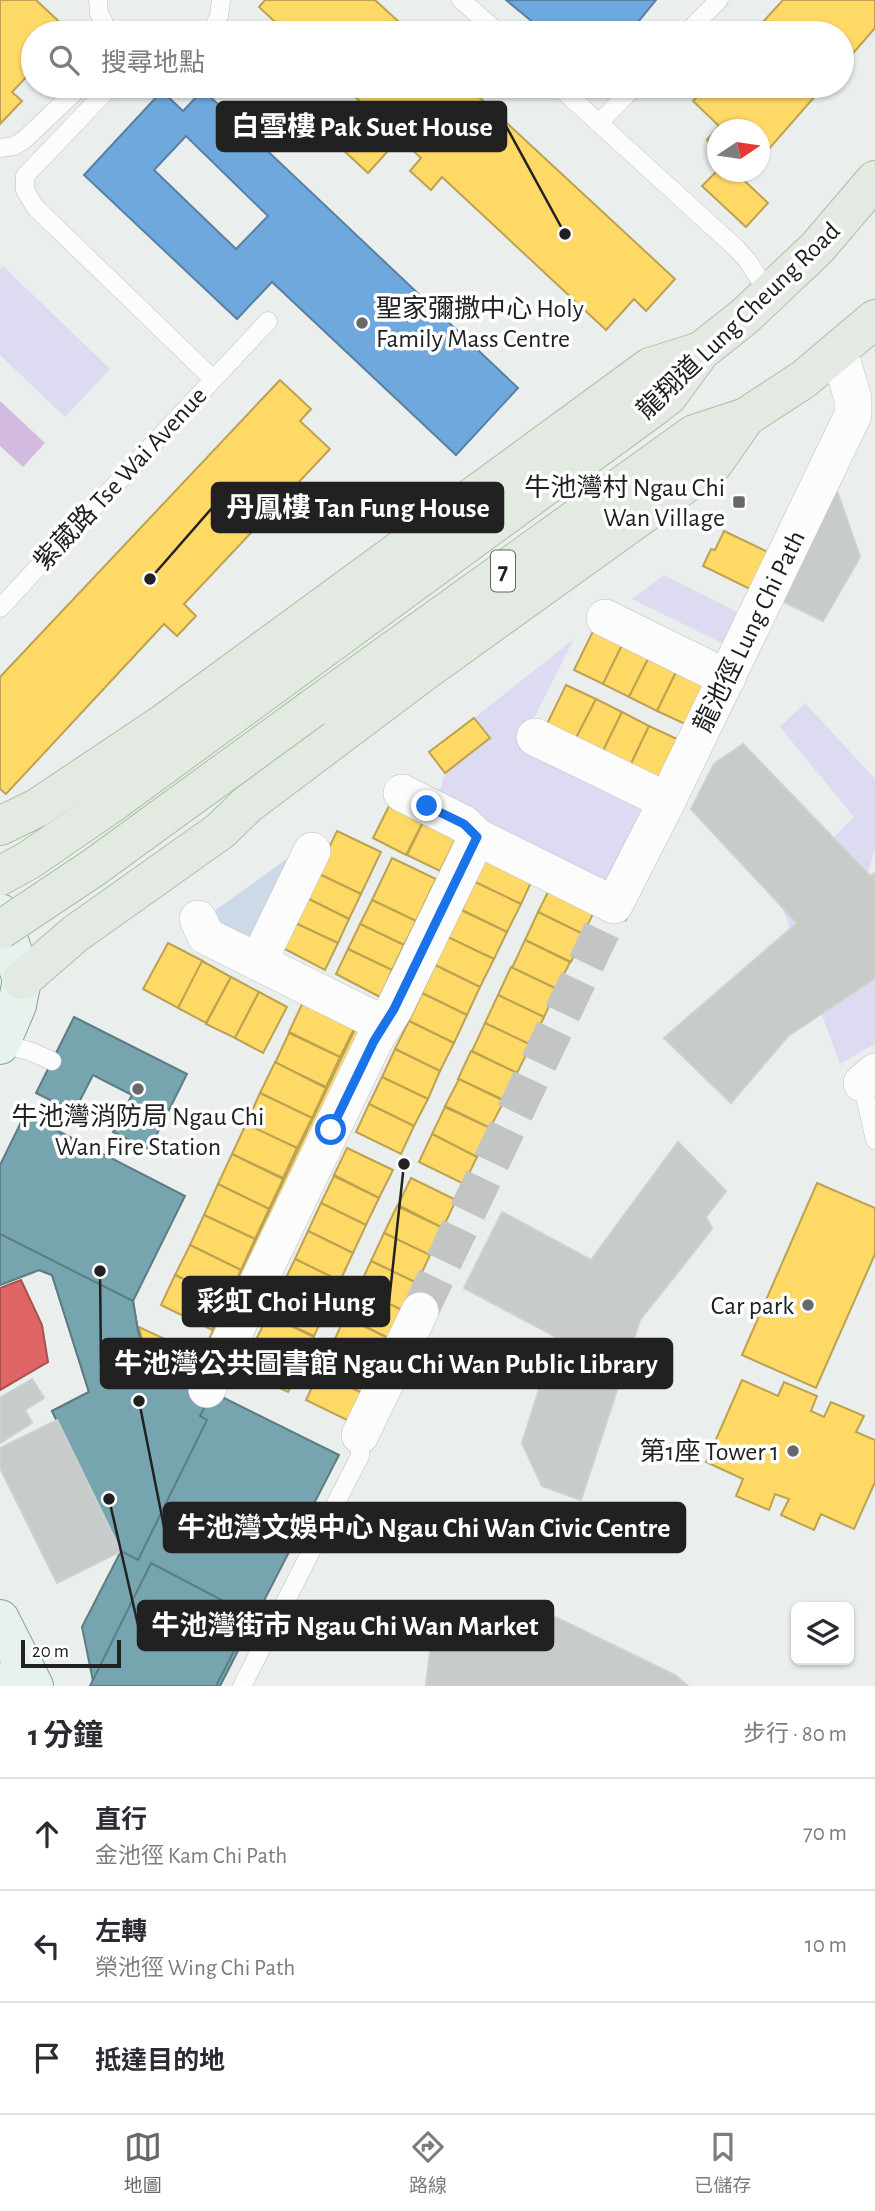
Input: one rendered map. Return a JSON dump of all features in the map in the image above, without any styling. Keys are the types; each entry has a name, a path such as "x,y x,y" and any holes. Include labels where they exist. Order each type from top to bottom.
{"highway":[{"name":"龍翔道 Lung Cheung Road","path":"0,876 68,834 668,396 701,351 769,294 839,224 875,180"},
{"name":"龍翔道 Lung Cheung Road","path":"0,930 93,868 694,434 746,417 804,379 875,319"},
{"path":"0,826 37,808 164,723 650,367 701,351"},
{"path":"11,982 220,831 248,804 425,671 713,464 746,417"}],"main road":[{"path":"0,914 17,1005 0,1044"},
{"path":"0,1619 34,1686"}],"street":[{"name":"龍池徑 Lung Chi Path","path":"477,837 614,905 853,415 853,399 839,351"},
{"path":"605,618 727,678"},
{"path":"535,737 667,800"},
{"path":"206,1389 477,837 464,824 402,793"},
{"path":"258,962 312,851"},
{"path":"198,919 206,936 383,1024"},
{"path":"360,1435 419,1311"}],"lane":[{"path":"98,0 103,21"},
{"path":"217,21 221,0"},
{"path":"461,0 485,21"},
{"path":"698,21 719,0"},
{"path":"0,148 14,146 24,140 68,98"},
{"name":"紫葳路 Tse Wai Avenue","path":"100,98 25,176 25,190 35,206 212,378"},
{"path":"572,98 736,248 769,294"},
{"path":"599,122 623,98"},
{"name":"紫葳路 Tse Wai Avenue","path":"0,608 268,321"},
{"path":"0,1044 52,1061"},
{"path":"868,1077 875,1140"},
{"path":"242,1686 360,1456 360,1435"}],"shaded area":[{"path":"3,266 110,369 65,417 0,355 0,270"},
{"path":"0,401 45,443 23,467 0,446"},
{"path":"664,575 739,613 724,644 632,599"},
{"path":"574,639 522,742 646,803 606,887 437,803 445,773 489,738 474,718"},
{"path":"805,703 875,779 875,848 856,918 875,984 875,1044 840,1064 777,893 854,817 780,727"},
{"path":"295,853 251,941 215,922 209,915"}],"building: 住宅":[{"path":"0,0 36,0 58,21 21,21 21,83 12,92 22,101 0,124"},
{"path":"265,0 375,0 398,21 274,21 259,7"},
{"path":"783,0 875,0 875,28 854,52 854,21 764,21"},
{"path":"356,98 480,98 675,279 646,311 634,299 606,330 442,177 431,190 410,171 421,158"},
{"path":"696,98 813,98 770,148 770,119 712,119 693,101"},
{"path":"349,114 388,151 368,173 328,136"},
{"path":"707,181 746,182 768,203 746,227 702,186"},
{"path":"280,380 311,409 300,421 330,449 184,604 196,616 177,636 164,624 6,794 0,789 0,677"},
{"path":"724,531 774,555 756,592 703,566"},
{"path":"596,625 625,639 603,684 574,670"},
{"path":"625,639 651,653 629,697 603,684"},
{"path":"651,653 679,666 657,711 629,697"},
{"path":"679,666 707,679 685,724 657,711"},
{"path":"566,685 596,699 573,744 544,730"},
{"path":"596,699 622,712 600,757 573,744"},
{"path":"622,712 649,726 628,770 600,757"},
{"path":"474,718 490,738 445,773 429,752"},
{"path":"649,726 677,739 656,784 628,770"},
{"path":"394,796 428,812 406,855 373,838"},
{"path":"428,812 461,828 440,871 407,855"},
{"path":"337,831 381,852 361,894 317,873"},
{"path":"488,854 534,876 521,904 475,882"},
{"path":"392,858 436,879 416,921 372,900"},
{"path":"317,873 361,894 349,919 305,897"},
{"path":"475,882 521,904 507,932 462,910"},
{"path":"552,884 597,906 583,934 538,912"},
{"path":"305,897 349,919 338,943 293,922"},
{"path":"372,900 416,921 404,945 360,924"},
{"path":"461,910 507,932 494,959 448,938"},
{"path":"538,912 583,934 571,962 525,940"},
{"path":"293,922 338,943 325,970 281,947"},
{"path":"360,924 404,945 392,970 348,949"},
{"path":"448,937 494,959 480,987 435,965"},
{"path":"525,940 570,962 557,989 512,968"},
{"path":"168,943 203,961 178,1008 143,989"},
{"path":"348,949 392,970 380,997 336,974"},
{"path":"202,961 231,977 206,1023 178,1008"},
{"path":"435,965 480,987 467,1015 422,993"},
{"path":"511,967 557,989 544,1017 498,995"},
{"path":"231,977 259,992 235,1038 206,1024"},
{"path":"259,992 287,1007 263,1053 235,1038"},
{"path":"422,993 467,1015 454,1043 409,1021"},
{"path":"498,995 544,1017 531,1045 485,1023"},
{"path":"303,1002 355,1027 340,1057 289,1032"},
{"path":"409,1021 454,1043 440,1071 395,1049"},
{"path":"485,1023 531,1045 517,1073 472,1051"},
{"path":"356,1027 365,1031 205,1369 142,1339 139,1327 201,1356"},
{"path":"289,1033 340,1057 326,1087 275,1063"},
{"path":"395,1049 440,1071 428,1099 382,1077"},
{"path":"471,1051 517,1073 504,1100 458,1079"},
{"path":"275,1062 326,1088 312,1118 260,1093"},
{"path":"382,1077 428,1099 414,1126 369,1104"},
{"path":"459,1079 504,1101 490,1128 445,1106"},
{"path":"260,1093 312,1118 297,1148 246,1124"},
{"path":"369,1104 414,1126 401,1154 356,1132"},
{"path":"445,1107 490,1128 477,1157 432,1134"},
{"path":"246,1124 297,1148 283,1178 232,1154"},
{"path":"432,1134 477,1157 464,1184 419,1162"},
{"path":"347,1148 393,1170 379,1198 334,1175"},
{"path":"232,1154 283,1179 269,1209 218,1184"},
{"path":"334,1176 379,1198 366,1225 321,1203"},
{"path":"411,1178 456,1200 443,1228 398,1205"},
{"name":"Car park","path":"817,1183 875,1208 875,1254 816,1388 742,1355"},
{"path":"218,1184 269,1209 255,1239 204,1215"},
{"path":"321,1203 366,1225 353,1253 308,1231"},
{"path":"397,1206 443,1228 429,1255 384,1233"},
{"path":"204,1215 255,1239 241,1270 190,1245"},
{"path":"308,1231 353,1253 340,1281 295,1259"},
{"path":"384,1233 430,1255 417,1283 371,1261"},
{"path":"190,1245 241,1270 227,1300 175,1275"},
{"path":"295,1259 340,1281 327,1308 282,1286"},
{"path":"371,1261 417,1283 403,1311 358,1289"},
{"path":"175,1275 227,1300 212,1330 161,1305"},
{"path":"281,1287 327,1309 314,1336 268,1315"},
{"path":"359,1289 404,1311 390,1339 345,1316"},
{"path":"0,1305 28,1371 7,1380 0,1363"},
{"path":"268,1315 314,1337 301,1364 255,1342"},
{"path":"345,1317 390,1339 377,1367 332,1345"},
{"path":"256,1342 301,1364 288,1392 242,1370"},
{"path":"332,1345 378,1367 364,1394 318,1372"},
{"path":"319,1372 364,1394 351,1422 306,1400"},
{"name":"第1座 Tower 1","path":"742,1380 778,1396 784,1382 817,1396 811,1411 824,1417 831,1402 864,1416 856,1432 875,1440 875,1482 854,1529 821,1514 814,1530 781,1515 789,1499 775,1494 769,1510 736,1496 743,1479 706,1462"}],"building: 商業":[{"path":"21,1280 42,1325 48,1362 0,1390 0,1288"}],"building: 學校":[{"path":"506,0 656,0 639,21 531,21"},
{"path":"156,98 169,98 183,111 195,98 211,98 518,388 456,455 272,282 237,319 84,175","holes":["186,136 268,216 236,249 154,170"]}],"building: 公共":[{"path":"74,1017 187,1074 149,1150 113,1132 132,1095 93,1075 74,1112 36,1093"},
{"path":"25,1114 185,1196 133,1301 138,1331 146,1355 212,1392 339,1455 220,1686 94,1686 82,1627 121,1551 52,1411 89,1392 52,1275 39,1270 0,1285 0,1165"},
{"path":"0,1234 133,1301 138,1331 146,1355 212,1392 200,1416 207,1420 138,1560 121,1551 52,1411 89,1392 52,1275 39,1270 0,1285"},
{"path":"151,1563 252,1616 216,1686 90,1686"}],"building: 其他":[{"path":"836,488 860,557 823,621 782,601"},
{"path":"743,744 870,876 875,873 875,978 788,1036 731,1103 664,1038 797,923 691,809 714,764"},
{"path":"678,1142 726,1191 706,1217 712,1229 640,1320 581,1500 542,1486 522,1443 556,1337 464,1288 502,1212 591,1260"},
{"path":"32,1379 44,1398 25,1410 32,1423 0,1443 0,1398"},
{"path":"57,1420 121,1551 57,1583 0,1468 0,1448"},
{"path":"553,1616 675,1675 688,1686 426,1686 431,1643"}],"tunnel":[{"path":"420,1311 614,905"}],"place":[{"name":"白雪樓 Pak Suet House","path":"565,234"},
{"name":"聖家彌撒中心 Holy Family Mass Centre","path":"362,323"},
{"name":"牛池灣村 Ngau Chi Wan Village","path":"739,502"},
{"name":"丹鳳樓 Tan Fung House","path":"150,579"},
{"name":"牛池灣消防局 Ngau Chi Wan Fire Station","path":"138,1089"},
{"name":"彩虹 Choi Hung","path":"404,1164"},
{"name":"牛池灣公共圖書館 Ngau Chi Wan Public Library","path":"100,1271"},
{"name":"Car park","path":"808,1305"},
{"name":"牛池灣文娛中心 Ngau Chi Wan Civic Centre","path":"139,1401"},
{"name":"第1座 Tower 1","path":"793,1451"},
{"name":"牛池灣街市 Ngau Chi Wan Market","path":"109,1499"}],"route":[{"path":"331,1130 374,1041 394,1009 477,837 464,824 427,806"}]}
